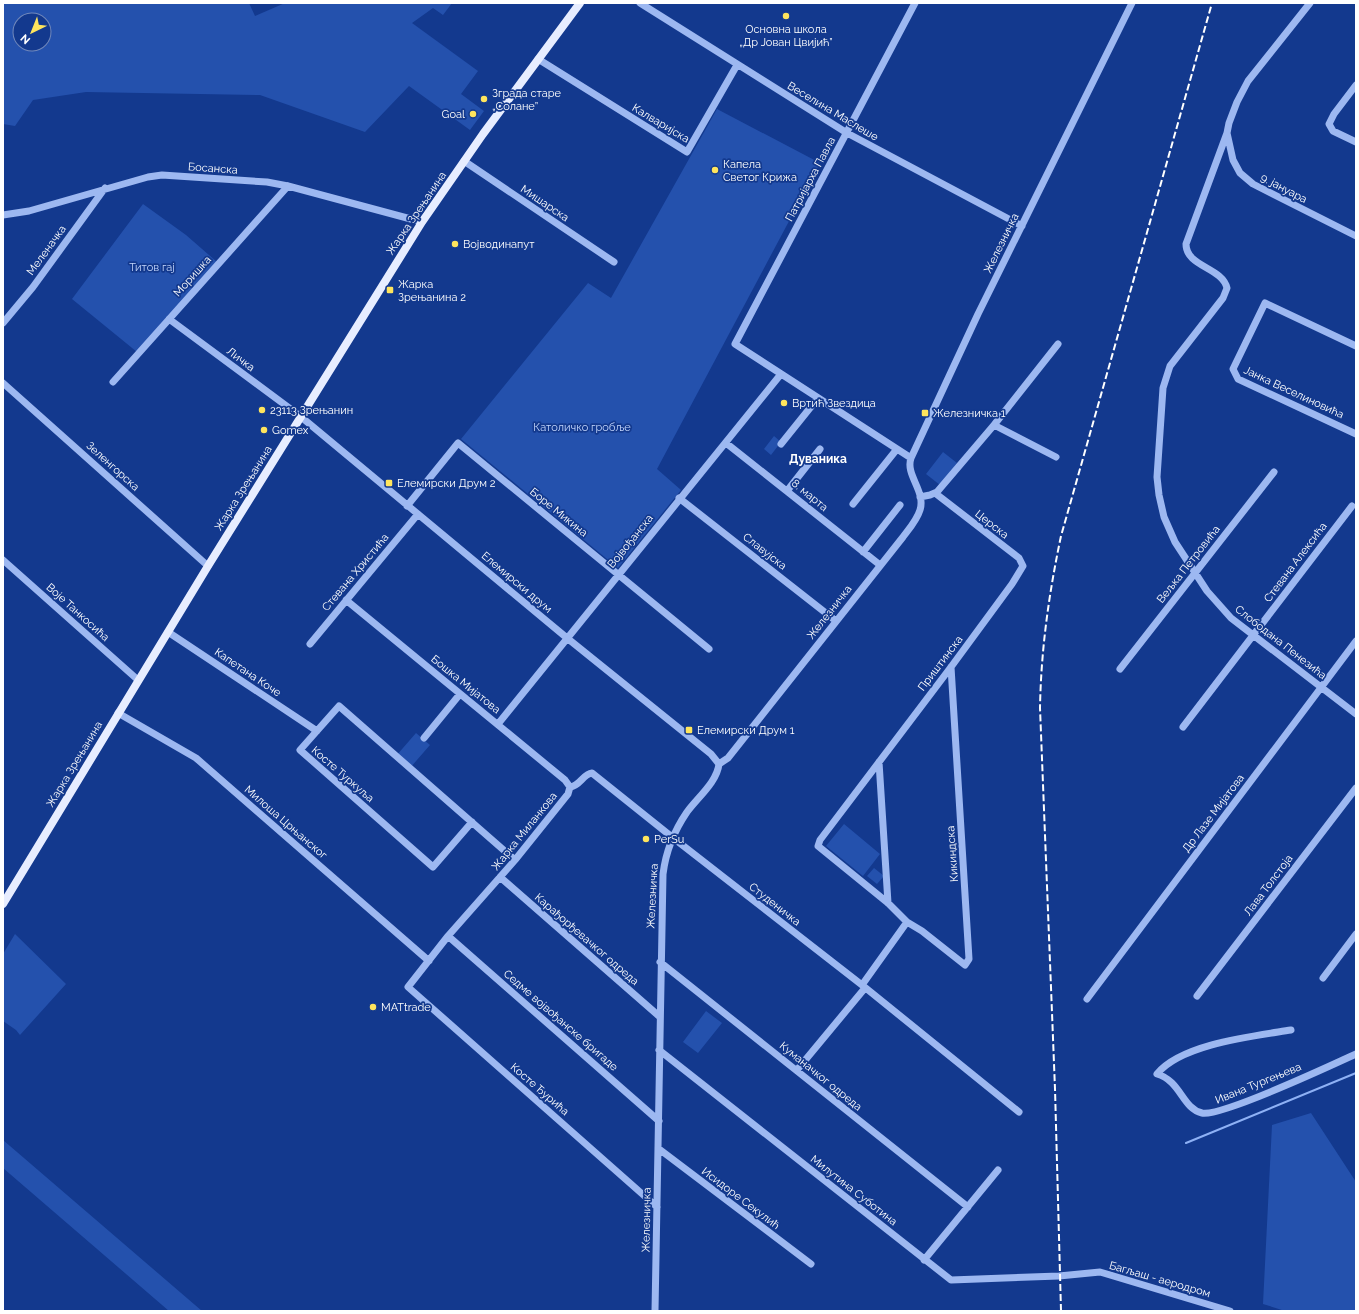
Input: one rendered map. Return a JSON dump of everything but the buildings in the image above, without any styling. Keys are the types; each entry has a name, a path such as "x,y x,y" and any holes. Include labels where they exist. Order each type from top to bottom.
{"main road":[{"name":"Жарка Зрењанина","path":"571,14 575,3"},
{"name":"Жарка Зрењанина","path":"3,904 118,712 300,416 422,222 464,161 580,3"}],"street":[{"name":"Веселина Маслеше","path":"640,3 847,133 1022,226"},
{"name":"Патријарха Павла","path":"781,374 735,344 914,3"},
{"name":"Железничка","path":"655,1311 659,1149 660,962 665,859 672,837 687,812 716,774 719,764 728,758 916,518 922,503 910,470 911,458 1022,226 1132,3"},
{"name":"9. јануара","path":"1310,3 1248,81 1232,113 1227,133 1233,160 1246,179 1270,194 1356,236"},
{"name":"Калваријска","path":"538,59 688,152 737,65"},
{"path":"1356,85 1331,118 1329,124 1333,131 1356,142"},
{"name":"Слободана Пенезића","path":"1227,133 1186,248 1191,257 1223,279 1227,288 1223,298 1170,366 1165,382 1161,409 1157,477 1158,495 1170,532 1195,574 1224,611 1253,636 1356,714"},
{"name":"Мишарска","path":"464,161 614,262"},
{"name":"Босанска","path":"3,215 29,211 105,188 148,177 162,176 267,182 288,186 422,222"},
{"name":"Моришка","path":"113,382 288,186"},
{"name":"Меленачка","path":"3,322 33,287 105,188"},
{"name":"Јанка Веселиновића","path":"1356,346 1265,303 1233,370 1238,379 1356,434"},
{"name":"Личка","path":"169,319 300,416"},
{"path":"920,497 935,493 994,426 1058,344"},
{"path":"781,374 911,458"},
{"name":"Војвођанска","path":"498,724 679,498 726,443 781,374"},
{"name":"Зеленгорска","path":"3,383 208,566"},
{"path":"782,444 818,398"},
{"name":"Елемирски друм","path":"300,416 567,638 711,754 719,764"},
{"path":"994,426 1056,457"},
{"name":"Боре Микина","path":"407,506 458,443 709,649"},
{"name":"8. марта","path":"726,443 880,565"},
{"path":"787,491 820,449"},
{"path":"853,504 897,449"},
{"name":"Вељка Петровића","path":"1120,669 1274,472"},
{"name":"Церска","path":"935,493 1019,558 1023,566 1017,577"},
{"name":"Славујска","path":"679,498 836,621"},
{"path":"863,552 900,505"},
{"name":"Стевана Алексића","path":"1183,727 1352,506"},
{"name":"Стевана Христића","path":"310,644 418,514"},
{"name":"Воје Танкосића","path":"3,560 138,680"},
{"name":"Приштинска","path":"907,922 888,903 818,846 820,840 1017,577"},
{"name":"Бошка Мијатова","path":"346,600 498,724 565,780 570,787"},
{"name":"Капетана Коче","path":"168,632 317,731"},
{"name":"Др Лазе Мијатова","path":"1087,999 1356,641"},
{"name":"Кикиндска","path":"907,922 936,942 963,965 969,962 951,667"},
{"path":"424,738 460,694"},
{"name":"Косте Туркуља","path":"472,822 433,867 300,750 339,706 472,822 515,860"},
{"name":"Милоша Црњанског","path":"118,712 196,758 429,961"},
{"path":"879,762 888,903"},
{"name":"Жарка Миланкова","path":"408,987 448,936 515,860 568,794 570,787 576,786 588,774 592,773 672,837"},
{"name":"Лава Толстоја","path":"1197,996 1356,788"},
{"name":"Студеничка","path":"672,837 863,986 1019,1112"},
{"name":"Карађорђевачког одреда","path":"500,877 660,1017"},
{"path":"797,1070 863,986 907,922"},
{"path":"1323,978 1356,934"},
{"name":"Седме војвођанске бригаде","path":"448,936 659,1121"},
{"name":"Куманачког одреда","path":"660,962 968,1207"},
{"name":"Косте Ђурића","path":"408,987 657,1207"},
{"name":"Ивана Тургењева","path":"1291,1030 1237,1039 1185,1054 1164,1065 1157,1074 1171,1080 1186,1101 1196,1110 1209,1113 1277,1089 1356,1054"},
{"name":"Милутина Суботина","path":"659,1050 951,1280 957,1281 1059,1276"},
{"name":"Исидоре Секулић","path":"659,1149 811,1264"},
{"path":"924,1260 998,1170"},
{"name":"Багљаш - аеродром","path":"1059,1276 1100,1272 1230,1311"}],"green space":[{"path":"3,3 249,3 255,16 285,3 452,3 443,15 433,8 412,23 478,71 461,94 484,111 470,130 409,86 365,132 260,95 86,92 33,100 15,126 3,124"},
{"name":"Католичко гробље","path":"717,109 820,163 657,469 681,490 618,568 461,439 588,283 611,298"},
{"name":"Титов гај","path":"143,204 186,235 217,262 137,352 72,299"},
{"path":"774,436 781,442 771,455 764,449"},
{"path":"943,452 957,463 940,485 926,474"},
{"path":"416,733 430,745 410,768 396,756"},
{"path":"844,824 880,854 863,876 826,846"},
{"path":"874,868 884,876 877,884 867,876"},
{"path":"15,934 66,984 20,1035 16,1030 3,1021 3,954"},
{"path":"706,1011 722,1023 698,1053 683,1042"},
{"path":"1311,1113 1356,1182 1356,1311 1285,1311 1263,1304 1272,1125"},
{"path":"3,1140 202,1311 169,1311 3,1168"}],"waterway":[{"path":"1186,1143 1356,1073"}],"railway":[{"path":"1061,1311 1055,1089 1040,708 1046,621 1061,536 1212,3"}],"place":[{"name":"Основна школа „Др Јован Цвијић”","path":"786,16"},
{"name":"Зграда старе „Солане”","path":"484,99"},
{"name":"Goal","path":"473,114"},
{"name":"Капела Светог Крижа","path":"715,170"},
{"name":"Војводинапут","path":"455,244"},
{"name":"Жарка Зрењанина 2","path":"390,290"},
{"name":"Вртић Звездица","path":"784,403"},
{"name":"23113 Зрењанин","path":"262,410"},
{"name":"Железничка 1","path":"925,413"},
{"name":"Gomex","path":"264,430"},
{"name":"Елемирски Друм 2","path":"389,483"},
{"name":"Елемирски Друм 1","path":"689,730"},
{"name":"PerSu","path":"646,839"},
{"name":"MATtrade","path":"373,1007"}],"district":[{"name":"Дуваника","path":"818,459"}]}
